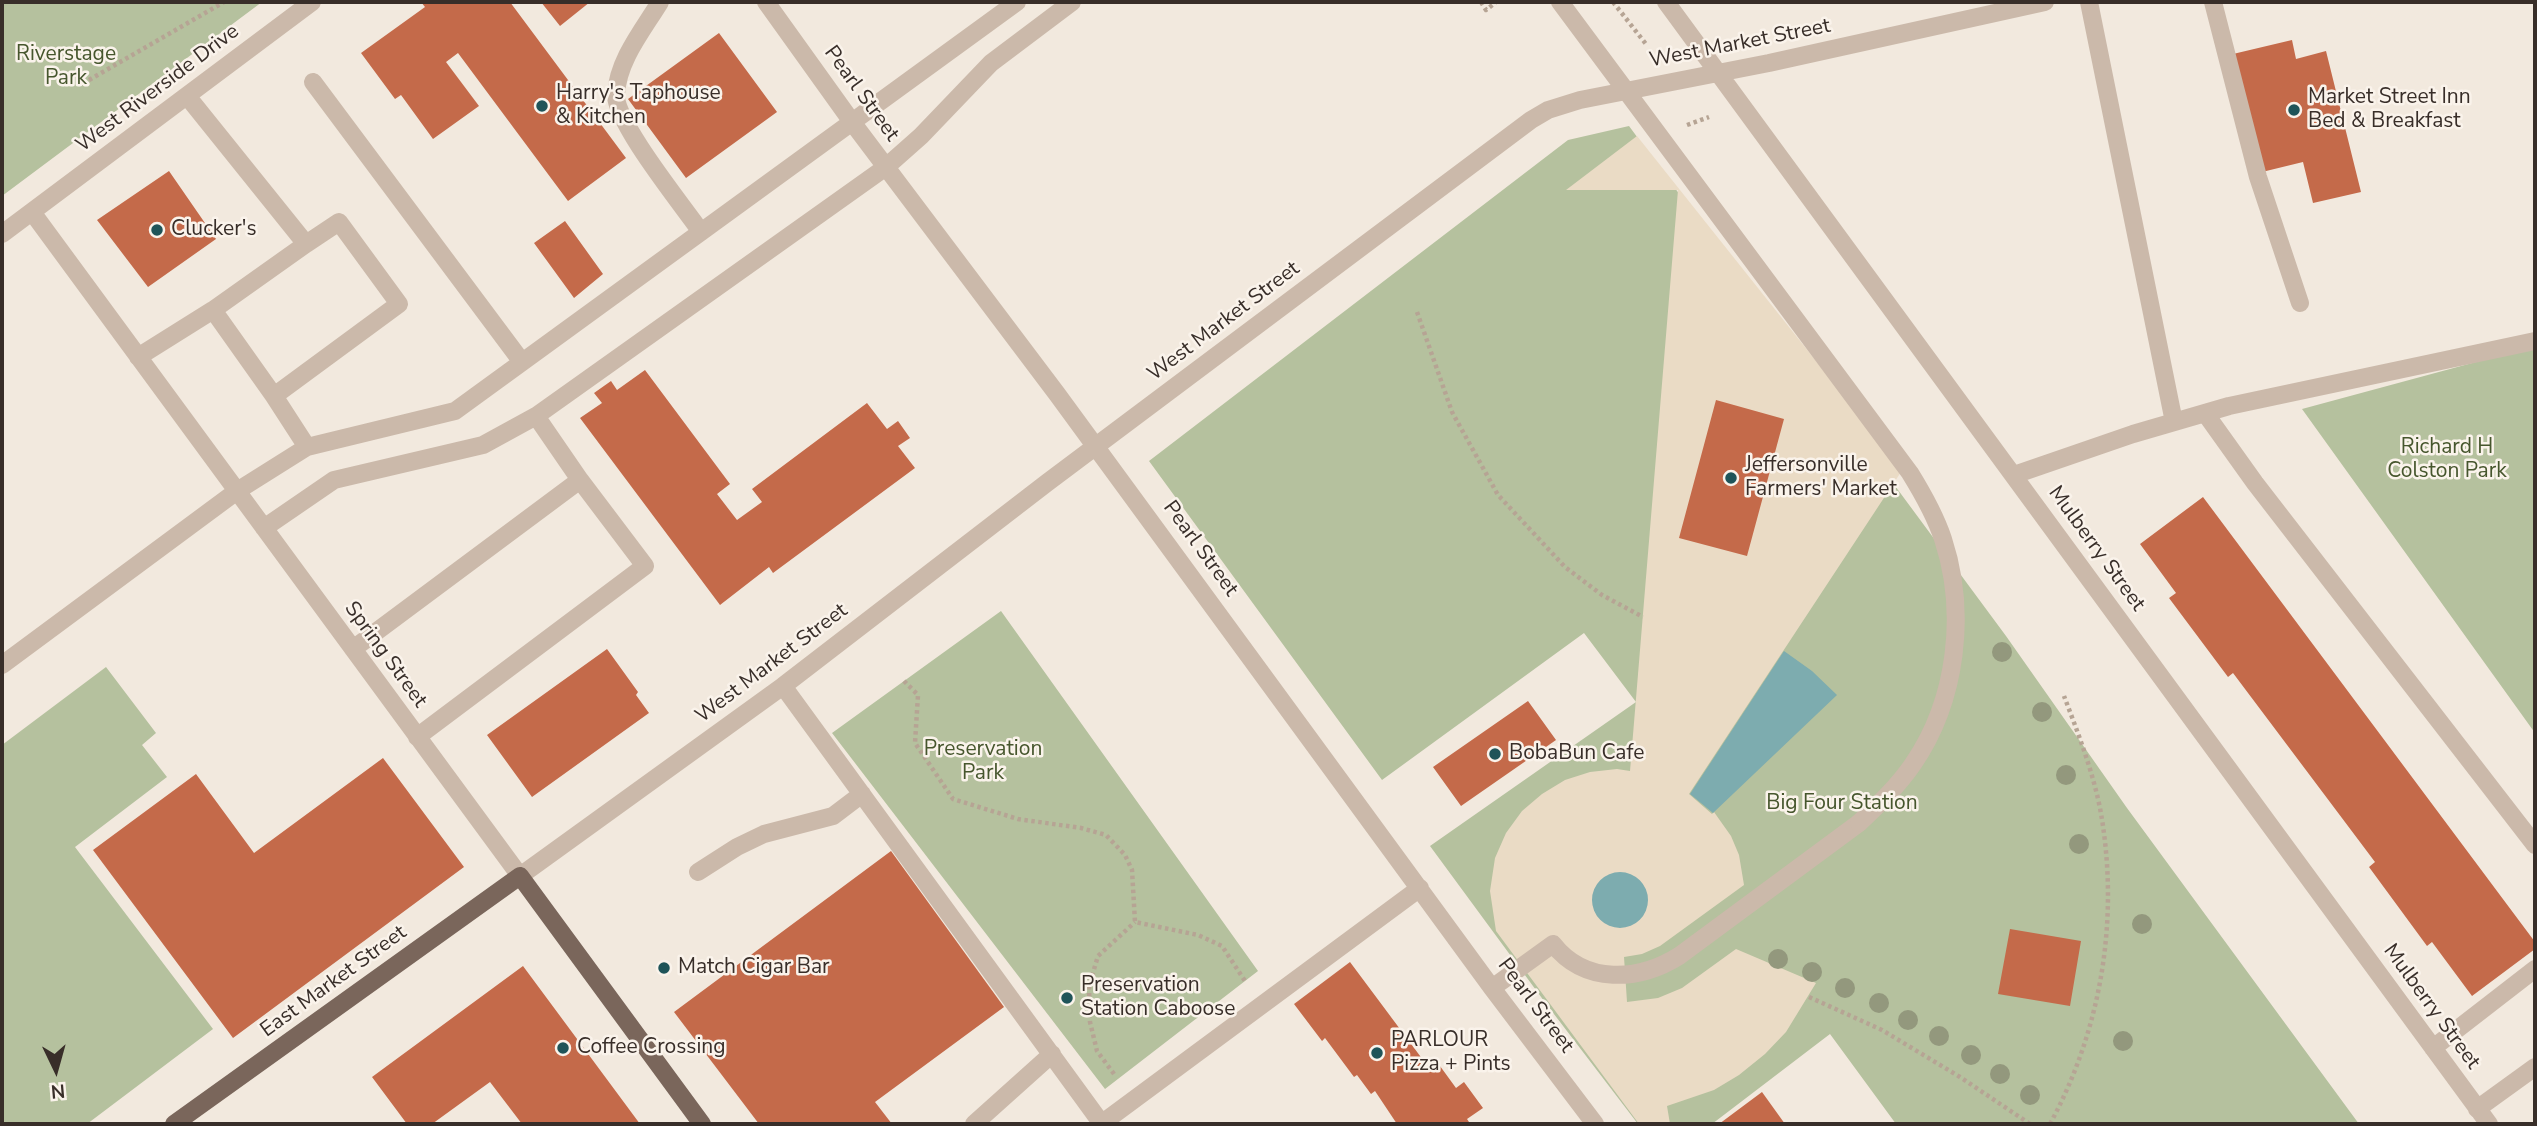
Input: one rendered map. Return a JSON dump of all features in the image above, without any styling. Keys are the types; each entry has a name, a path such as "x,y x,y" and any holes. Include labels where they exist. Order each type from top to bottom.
{"main road":[{"name":"East Market Street","path":"174,1124 520,876"},
{"name":"Spring Street","path":"520,876 702,1124"}],"street":[{"name":"West Riverside Drive","path":"2,234 312,2"},
{"path":"660,2 628,52 620,72 615,97 624,122 701,232"},
{"name":"Pearl Street","path":"766,2 852,122 1096,447 1492,988 1595,1124"},
{"path":"2,666 237,491 307,447 455,411 1017,2"},
{"path":"264,528 334,480 483,445 536,416 886,167 921,136 991,62 1072,2"},
{"path":"1492,988 1553,944 1570,961 1600,974 1625,975 1659,967 1679,956 1859,823 1889,795 1914,763 1933,727 1947,689 1955,649 1956,611 1952,575 1943,539 1929,504 1910,473 1560,2"},
{"name":"Mulberry Street","path":"1666,2 2489,1124"},
{"name":"West Market Street","path":"520,876 783,686 1037,490 1531,120 1548,110 1580,100 2045,2"},
{"path":"2089,2 2174,422"},
{"path":"2213,2 2258,177 2300,303"},
{"path":"313,82 522,362"},
{"path":"187,96 306,244"},
{"name":"Spring Street","path":"32,212 520,876"},
{"path":"138,357 213,310 339,222 399,304 274,396"},
{"path":"213,310 307,447"},
{"path":"2014,475 2228,406 2535,341"},
{"path":"2205,413 2247,472 2535,845"},
{"path":"417,737 645,566 536,416"},
{"path":"353,649 580,480"},
{"path":"783,686 1102,1124 1420,888"},
{"path":"698,872 737,847 764,834 833,816 862,794"},
{"path":"2433,1048 2535,969"},
{"path":"974,1124 1052,1054"},
{"path":"2477,1109 2535,1067"}],"path":[{"path":"89,80 224,2"},
{"path":"1482,2 1486,10 1494,2"},
{"path":"1613,2 1646,44"},
{"path":"1417,312 1452,412 1498,495 1565,567 1602,595 1643,617"},
{"path":"904,681 918,695 915,743 953,799 1018,819 1081,828 1106,835 1125,855 1132,870 1135,922"},
{"path":"2050,1124 2070,1087 2087,1034 2103,976 2108,921 2107,864 2100,807 2085,751 2064,696"},
{"path":"1135,922 1198,935 1222,946 1245,981"},
{"path":"1114,1074 1097,1051 1090,1022 1089,986 1098,956 1135,922"},
{"path":"1809,997 1882,1030 1960,1077 2030,1124"}],"green space":[{"name":"Riverstage Park","path":"2,2 262,2 2,196"},
{"name":"Big Four Station","path":"1629,126 2006,636 2127,808 2359,1124 1896,1124 1830,1034 1712,1124 1638,1124 1430,846 1636,702 1584,633 1382,780 1149,461 1568,140"},
{"name":"Richard H Colston Park","path":"2535,346 2535,733 2302,409"},
{"name":"Preservation Park","path":"1001,611 1258,971 1105,1089 832,733"},
{"path":"106,667 156,733 142,745 167,777 75,847 213,1029 87,1124 2,1124 2,745"}],"shaded area":[{"path":"1637,136 1863,420 1901,472 1689,794 1712,814 1714,812 1731,836 1739,855 1744,885 1660,946 1642,954 1624,957 1627,1002 1658,998 1682,988 1736,949 1816,983 1786,1032 1765,1054 1739,1075 1714,1090 1667,1106 1670,1124 1639,1124 1496,931 1490,891 1495,858 1506,833 1522,811 1565,780 1590,772 1617,769 1630,771 1678,190 1566,190"}],"water":[{"path":"1784,651 1812,671 1837,695 1713,813 1690,794"},
{"path":"1620,872 1631,874 1640,880 1646,889 1646,911 1640,920 1631,926 1620,928 1609,926 1600,920 1594,911 1592,900 1594,889 1600,880 1609,874"}],"building":[{"name":"Harry's Taphouse & Kitchen","path":"421,2 510,2 626,158 568,201 458,53 446,62 479,106 433,139 401,95 395,99 361,53 425,7"},
{"path":"541,2 590,2 560,26"},
{"path":"719,33 777,112 686,178 628,99"},
{"name":"Market Street Inn Bed & Breakfast","path":"2292,40 2296,59 2326,51 2361,192 2313,203 2303,162 2262,172 2233,54"},
{"name":"Clucker's","path":"169,171 216,239 148,287 97,220"},
{"path":"565,221 603,274 574,298 534,243"},
{"path":"645,370 730,484 717,494 737,520 762,502 752,489 867,403 887,429 898,421 910,438 898,446 915,468 773,573 769,567 720,605 580,418 602,403 594,393 611,381 617,390"},
{"path":"1716,400 1784,419 1747,556 1679,538"},
{"path":"2203,497 2535,942 2535,949 2472,996 2432,942 2427,946 2369,867 2375,862 2233,673 2228,677 2169,598 2176,593 2140,544"},
{"path":"607,649 638,692 636,695 649,713 532,797 487,735"},
{"name":"BobaBun Cafe","path":"1528,701 1556,740 1461,806 1433,767"},
{"path":"383,758 464,867 233,1038 93,850 196,774 254,853"},
{"path":"891,851 1004,1007 875,1102 892,1124 759,1124 674,1012"},
{"path":"2010,929 2081,941 2070,1006 1998,994"},
{"name":"PARLOUR Pizza + Pints","path":"1350,962 1432,1072 1440,1066 1456,1088 1464,1082 1483,1108 1467,1119 1467,1124 1397,1124 1375,1091 1371,1094 1357,1075 1354,1077 1325,1038 1322,1041 1294,1004"},
{"path":"523,966 640,1124 522,1124 490,1082 432,1124 407,1124 372,1077"},
{"path":"1762,1092 1785,1124 1719,1124"}],"place":[{"name":"Harry's Taphouse & Kitchen","path":"542,106"},
{"name":"Market Street Inn Bed & Breakfast","path":"2294,110"},
{"name":"Clucker's","path":"157,230"},
{"name":"Jeffersonville Farmers' Market","path":"1731,478"},
{"name":"BobaBun Cafe","path":"1495,754"},
{"name":"Match Cigar Bar","path":"664,968"},
{"name":"Preservation Station Caboose","path":"1067,998"},
{"name":"Coffee Crossing","path":"563,1048"},
{"name":"PARLOUR Pizza + Pints","path":"1377,1053"}]}
